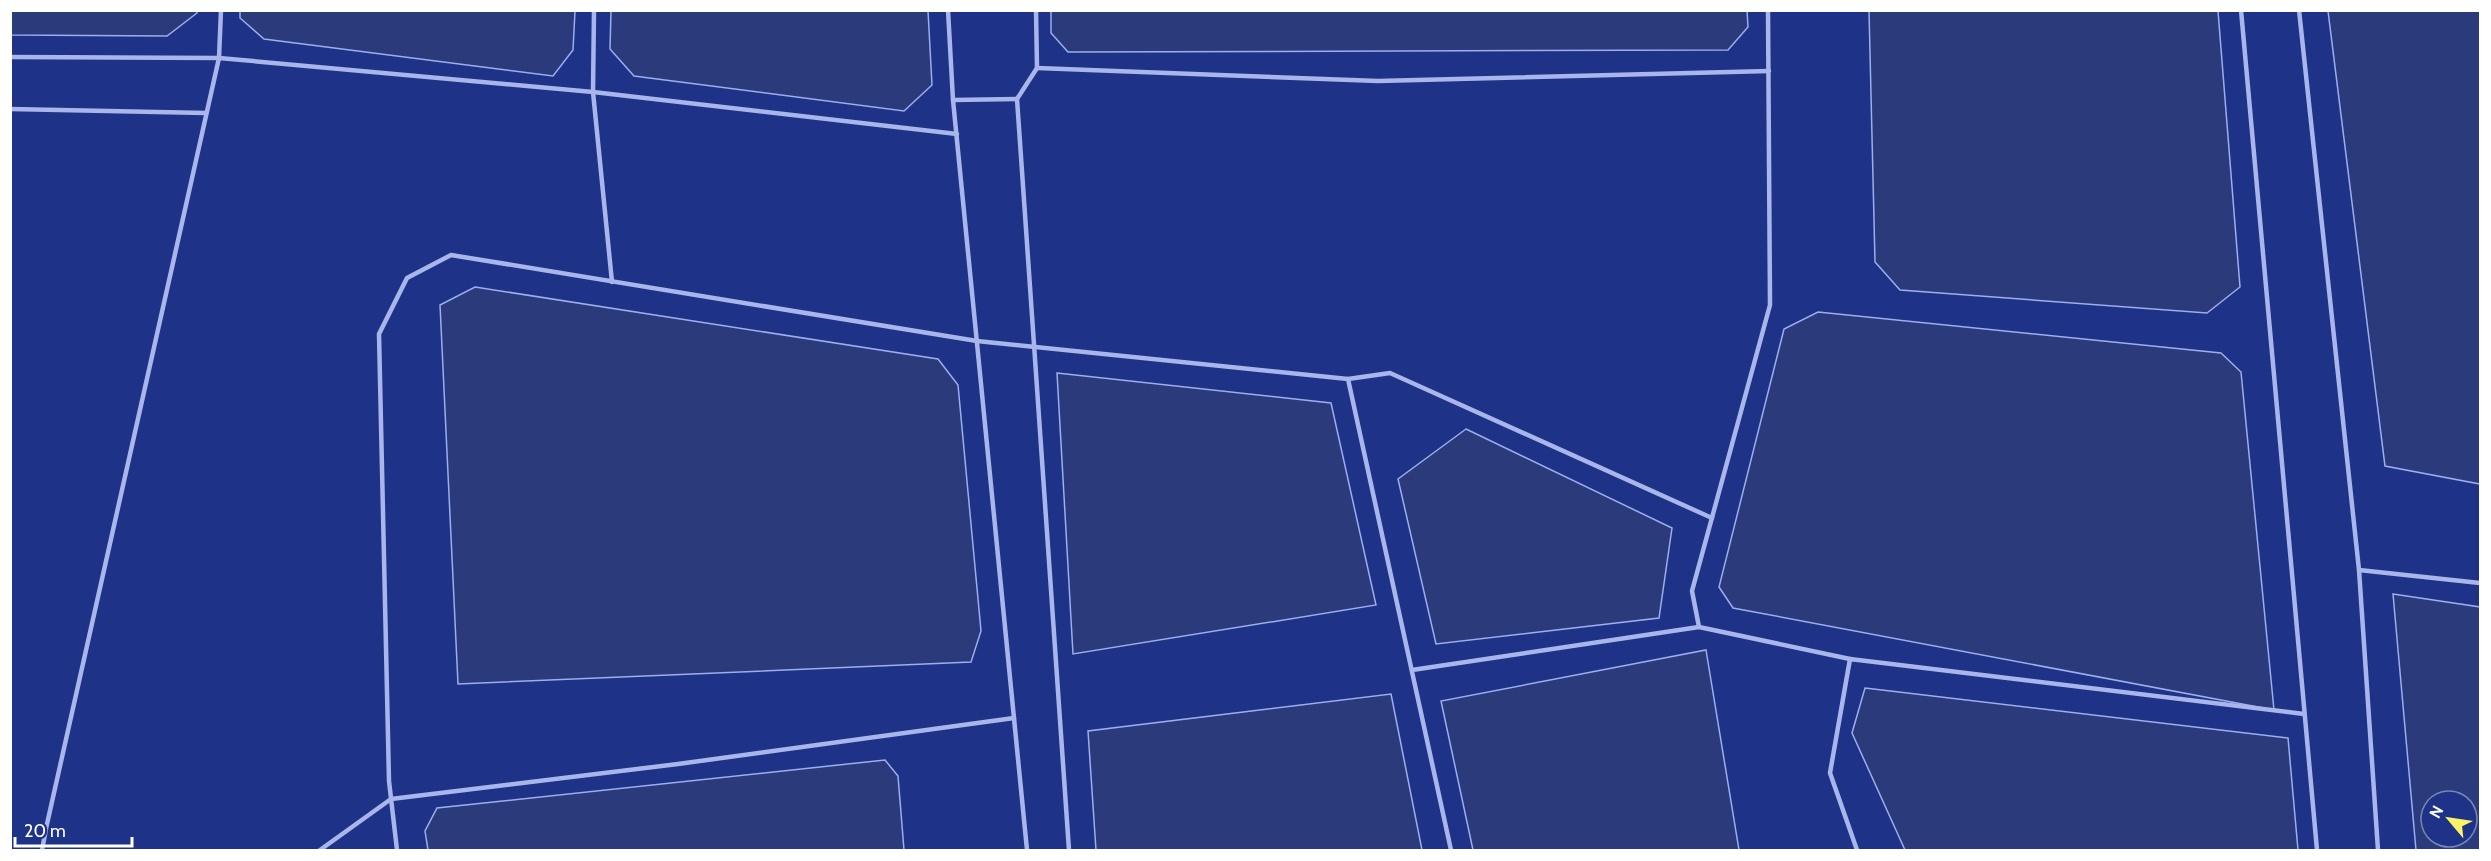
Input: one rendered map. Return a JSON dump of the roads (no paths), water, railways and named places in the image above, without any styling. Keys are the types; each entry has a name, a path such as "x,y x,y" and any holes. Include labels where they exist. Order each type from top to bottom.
{"lane":[{"path":"42,850 219,58 221,10"},
{"path":"594,10 593,92 612,282"},
{"path":"948,10 953,99 1027,850"},
{"path":"1036,10 1037,68 1017,99 1069,850"},
{"path":"1699,627 1692,591 1770,305 1768,10"},
{"path":"2241,10 2317,850"},
{"path":"2299,10 2359,570 2378,850"},
{"path":"10,57 219,58 593,92 957,134"},
{"path":"1037,68 1378,81 1768,71"},
{"path":"953,99 1017,99"},
{"path":"10,109 206,113"},
{"path":"397,850 391,799 379,334 407,278 451,255 977,341 1348,379 1390,373 1712,518"},
{"path":"1348,379 1451,850"},
{"path":"2359,570 2481,583"},
{"path":"1412,670 1699,627 1850,659 2304,714"},
{"path":"1850,659 1830,773 1857,850"},
{"path":"320,850 391,799 678,764 1014,718"}],"water":[{"path":"11,10 197,10 197,13 167,36 11,35"},
{"path":"1747,10 1748,27 1728,50 1068,52 1051,33 1051,11"},
{"path":"240,11 575,11 573,50 553,76 264,39 240,18"},
{"path":"611,11 928,11 932,85 904,111 634,76 610,49"},
{"path":"1869,11 2218,11 2240,287 2207,313 1900,290 1875,262"},
{"path":"2328,11 2480,11 2480,484 2385,466"},
{"path":"475,287 938,359 958,385 981,631 971,662 458,684 440,305"},
{"path":"1818,312 2221,353 2241,372 2274,710 1733,608 1719,587 1784,329"},
{"path":"1057,373 1331,403 1376,605 1073,654"},
{"path":"1466,429 1672,528 1659,618 1436,644 1398,479"},
{"path":"2393,594 2480,607 2480,850 2416,850"},
{"path":"1706,650 1739,850 1473,850 1441,701"},
{"path":"1865,688 2288,738 2298,850 1905,850 1852,733"},
{"path":"1391,694 1422,850 1096,850 1088,731"},
{"path":"885,760 898,776 904,850 428,850 425,831 437,808"}]}
